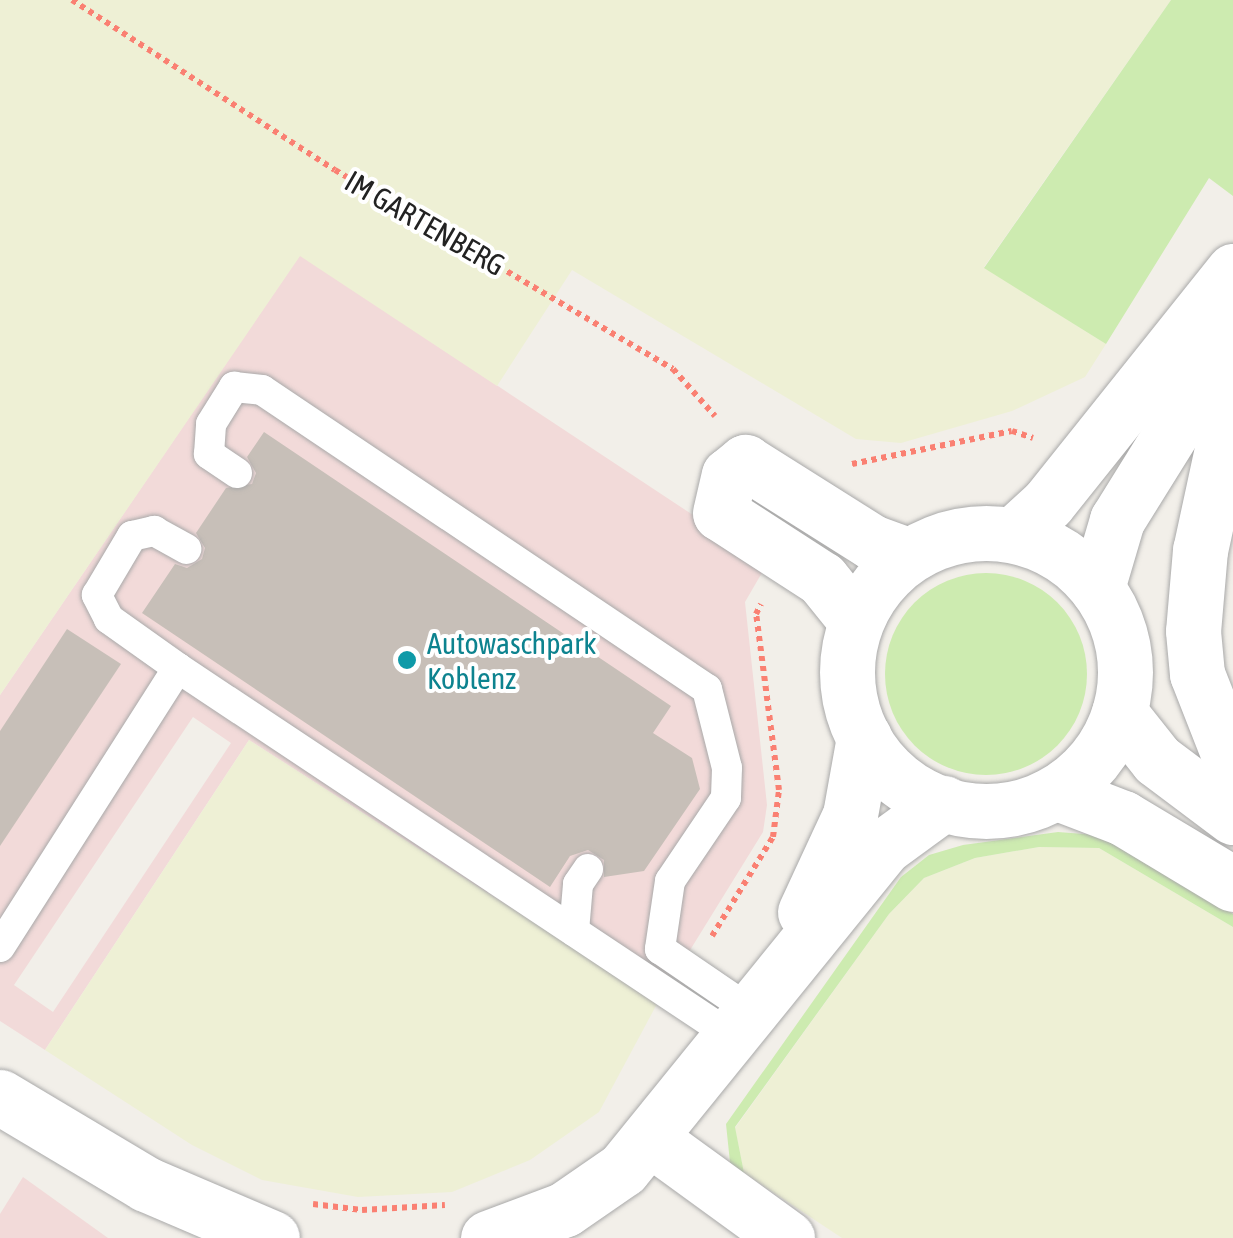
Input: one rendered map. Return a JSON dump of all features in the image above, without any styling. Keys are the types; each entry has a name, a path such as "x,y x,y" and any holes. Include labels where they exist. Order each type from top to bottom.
{"street":[{"path":"1013,535 1048,503 1233,271"},
{"path":"1098,588 1117,520 1233,334"},
{"path":"1233,398 1200,550 1193,630 1197,674 1233,766"},
{"path":"856,621 822,579 720,513 730,475 745,462 872,542 908,556"},
{"path":"1013,535 1045,545 1098,588 1123,647 1119,712 1105,744 1058,794 1002,812 944,803 884,765 864,737 847,680 856,621 886,573 940,539 1013,535"},
{"path":"1119,712 1158,760 1233,817"},
{"path":"753,1008 850,815 864,737"},
{"path":"1058,794 1123,818 1233,884"},
{"path":"511,1235 594,1190 652,1140 885,846 944,803"},
{"path":"0,1097 146,1184 272,1238"},
{"path":"652,1140 788,1238"}],"lane":[{"path":"237,473 209,454 211,424 234,387 262,390 707,689 727,768 726,798 670,880 660,949 753,1008"},
{"path":"186,548 154,530 132,536 97,595 109,619 574,931 753,1008"},
{"path":"0,948 178,668"},
{"path":"574,931 578,884 588,869"}],"path":[{"name":"IM GARTENBERG","path":"72,0 335,170 673,369 732,434 730,475"}],"shaded area":[{"path":"300,255 767,564 745,602 767,805 763,832 658,1002 249,740 45,1050 0,1021 0,695","holes":["193,717 231,743 53,1012 14,985"]},
{"path":"23,1177 108,1238 0,1238 0,1214"}],"green space":[{"path":"0,0 1171,0 984,267 1106,344 1085,377 1012,411 901,443 856,439 572,270 497,386 300,256 0,695"},
{"path":"1171,0 1233,0 1233,196 1209,178 1106,344 984,268"},
{"path":"986,573 1025,580 1058,602 1080,635 1087,674 1080,713 1058,746 1025,768 986,775 947,768 914,746 892,713 885,674 892,635 914,602 947,580"},
{"path":"249,740 658,1002 599,1112 530,1160 452,1192 358,1197 262,1180 192,1145 45,1050"},
{"path":"1058,832 1097,835 1182,879 1233,914 1233,927 1099,848 1039,847 975,858 924,878 889,914 735,1127 744,1173 731,1172 726,1124 901,877 929,855 963,845"},
{"path":"1039,847 1099,848 1233,927 1233,1238 842,1238 744,1173 735,1128 889,914 924,878 975,858"}],"building":[{"name":"Autowaschpark Koblenz","path":"264,432 671,706 653,733 692,758 700,789 644,871 604,877 604,860 588,850 570,856 550,887 142,613 175,564 187,568 202,559 205,548 196,533 226,488 252,484 256,473 247,457"},
{"path":"67,629 121,664 0,846 0,731"}],"place":[{"name":"Autowaschpark Koblenz","path":"407,660"}]}
